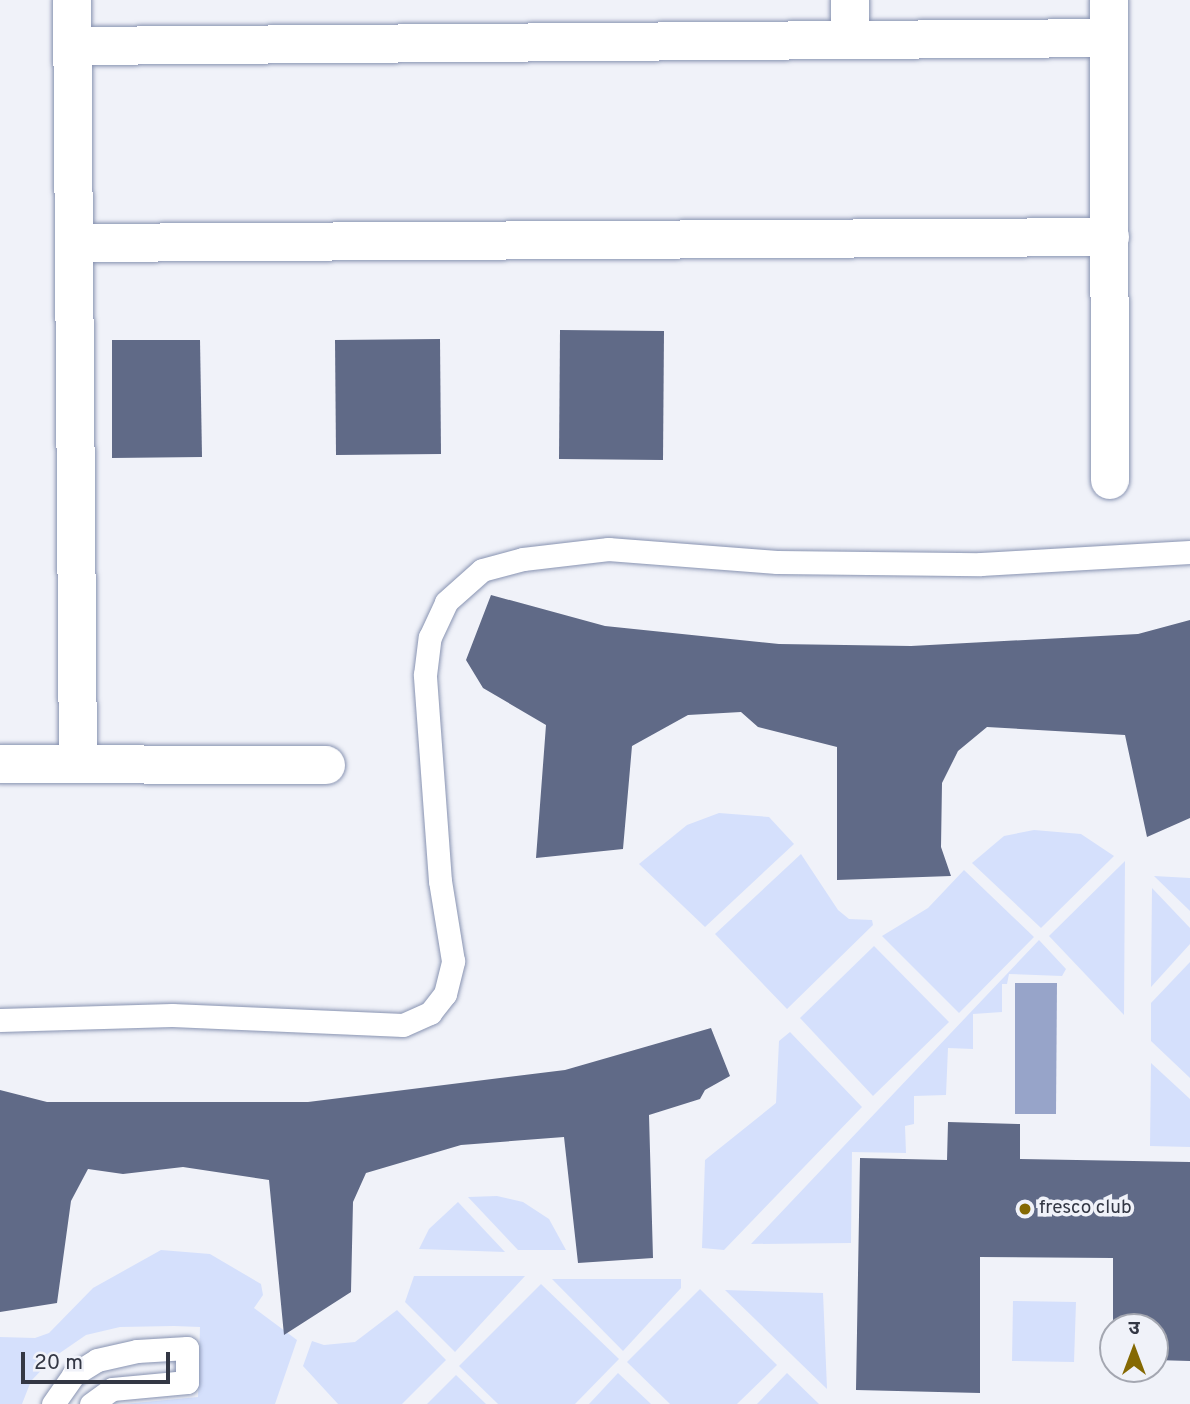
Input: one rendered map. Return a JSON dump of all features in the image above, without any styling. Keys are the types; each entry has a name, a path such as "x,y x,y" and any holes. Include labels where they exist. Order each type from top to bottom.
{"street":[{"path":"72,0 78,764"},
{"path":"849,0 850,40"},
{"path":"1109,0 1110,480"},
{"path":"73,46 1109,38"},
{"path":"74,243 1110,237"},
{"path":"0,764 326,765"}],"lane":[{"path":"0,1020 172,1015 403,1025 430,1013 445,994 453,961 440,881 425,675 430,637 446,602 482,570 523,559 608,549 777,562 981,564 1190,552"},
{"path":"53,1404 73,1375 97,1360 137,1351 187,1348 187,1382 112,1390 91,1404"}],"shaded area":[{"path":"719,813 769,817 794,844 705,927 639,864 687,825"},
{"path":"1034,830 1081,834 1114,856 1041,928 972,863 1004,836"},
{"path":"801,854 838,910 849,919 872,920 873,925 787,1009 715,934"},
{"path":"1125,861 1124,1015 1049,936"},
{"path":"964,870 1034,937 959,1013 882,936 928,908"},
{"path":"1154,876 1190,878 1190,911"},
{"path":"1152,888 1190,928 1190,944 1151,987"},
{"path":"1039,940 1066,969 1062,976 1009,974 1007,984 1002,984 1002,1012 973,1014 973,1049 948,1048 946,1095 914,1096 914,1124 905,1126 906,1153 852,1152 851,1243 751,1244"},
{"path":"874,946 949,1022 873,1096 800,1018"},
{"path":"1190,962 1190,1078 1151,1041 1151,1003"},
{"path":"1015,983 1057,983 1056,1114 1015,1114"},
{"path":"790,1032 862,1107 724,1250 702,1248 705,1160 776,1103 779,1041"},
{"path":"1151,1063 1190,1099 1190,1147 1150,1146"},
{"path":"497,1196 523,1202 549,1219 566,1250 518,1250 468,1197"},
{"path":"458,1202 505,1252 419,1249 429,1229"},
{"path":"161,1250 210,1254 261,1284 263,1295 254,1308 297,1340 275,1404 124,1404 198,1397 200,1327 174,1326 120,1327 86,1335 54,1357 31,1381 22,1404 0,1404 0,1337 35,1338 49,1333 93,1288"},
{"path":"414,1276 525,1276 455,1352 405,1302"},
{"path":"552,1279 681,1279 681,1288 623,1351"},
{"path":"541,1284 619,1359 575,1404 498,1404 459,1366"},
{"path":"700,1289 777,1365 737,1404 670,1404 627,1362"},
{"path":"725,1290 823,1293 827,1389"},
{"path":"1013,1301 1076,1302 1074,1362 1012,1361"},
{"path":"397,1310 446,1360 402,1404 338,1404 303,1366 312,1341 324,1345 355,1342"},
{"path":"618,1373 651,1404 589,1404"},
{"path":"787,1373 819,1404 757,1404"},
{"path":"456,1375 486,1404 427,1404"}],"building":[{"path":"560,330 664,331 663,460 559,459"},
{"path":"440,339 441,454 336,455 335,340"},
{"path":"112,340 200,340 202,457 112,458"},
{"path":"491,595 605,626 779,644 911,646 1138,634 1190,620 1190,818 1147,837 1125,735 987,727 958,751 942,783 941,847 951,876 837,880 837,747 758,727 741,712 688,715 632,746 623,849 536,858 546,725 483,688 466,660"},
{"path":"711,1028 730,1076 705,1090 700,1099 649,1115 653,1258 578,1263 564,1137 461,1145 366,1173 353,1202 351,1292 284,1335 269,1180 183,1167 123,1174 88,1169 71,1201 57,1303 0,1312 0,1090 47,1102 308,1102 565,1070"},
{"name":"fresco club","path":"948,1122 1020,1124 1020,1159 1190,1162 1190,1361 1169,1360 1169,1313 1113,1313 1113,1258 980,1257 980,1393 856,1390 860,1158 947,1160"}],"place":[{"name":"fresco club","path":"1025,1209"}]}
